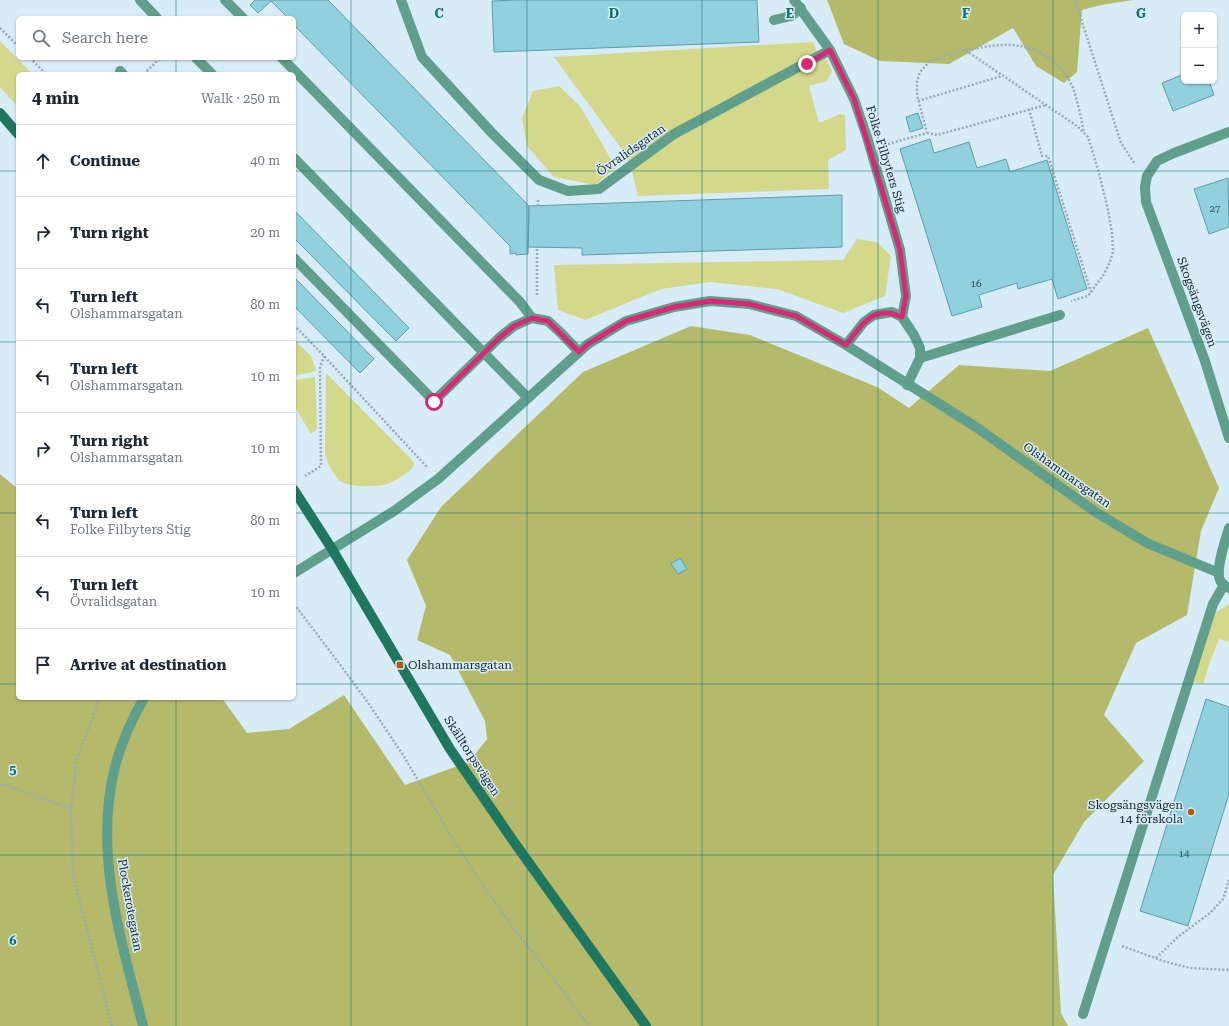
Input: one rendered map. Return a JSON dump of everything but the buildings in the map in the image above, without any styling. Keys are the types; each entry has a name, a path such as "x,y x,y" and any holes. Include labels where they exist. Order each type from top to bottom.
{"street":[{"path":"140,0 155,16"},
{"path":"225,0 241,16"},
{"name":"Övralidsgatan","path":"401,0 422,57 492,132 540,180 568,191 599,189 674,134 830,50"},
{"path":"774,20 791,16 798,4"},
{"name":"Folke Filbyters Stig","path":"798,4 830,50 854,99 900,250 906,296 902,317"},
{"path":"198,60 210,72"},
{"path":"284,60 296,72"},
{"path":"296,72 520,302 532,318"},
{"path":"0,114 16,132"},
{"path":"1147,176 1157,161 1229,132"},
{"path":"296,160 528,398"},
{"name":"Skogsängsvägen","path":"1147,176 1145,187 1146,202 1205,361 1229,438"},
{"path":"296,260 434,402 499,338 514,326 532,318 548,321 579,352"},
{"name":"Olshammarsgatan","path":"332,549 394,511 438,479 588,344 626,321 674,307 710,301 749,304 796,316 846,345 907,385 976,427 1097,513 1148,543 1219,573"},
{"path":"846,345 864,322 874,315 892,312 902,317 914,335 920,348 920,358 907,385"},
{"path":"920,358 1060,315"},
{"name":"Skälltorpsvägen","path":"296,493 332,549 450,749 514,842 646,1026"},
{"path":"1083,1014 1213,604 1227,587 1220,580 1219,562 1229,528"},
{"path":"296,572 332,549"},
{"name":"Plockerotegatan","path":"143,700 124,737 114,770 108,802 107,836 108,862 112,891 143,1026"}],"path":[{"path":"1074,0 1121,144 1131,160 1147,176"},
{"path":"0,28 16,44"},
{"path":"927,133 918,101 917,81 920,72 931,60 965,50 1011,44 1033,48 1053,60 1065,73 1073,87 1084,133"},
{"path":"965,50 1077,126 1088,137 1108,210 1112,233 1112,251 1110,262 1104,274 1088,296 1066,303 1060,315"},
{"path":"32,60 44,72"},
{"path":"146,72 158,60"},
{"path":"918,101 1003,76"},
{"path":"870,150 927,133 936,135 1046,105"},
{"path":"1029,109 1042,156 1048,156 1091,292"},
{"path":"532,318 537,294 537,248"},
{"path":"296,327 438,479"},
{"path":"301,478 321,466 320,367 324,356"},
{"path":"296,607 339,663 377,717 403,756 480,881 516,932 589,1026"},
{"path":"99,700 77,759 71,808 73,874 112,1026"},
{"path":"1,784 71,808"},
{"path":"1156,958 1179,936 1210,913 1223,899 1229,880"},
{"path":"1107,940 1156,958 1196,969 1229,970"}],"green space":[{"path":"827,0 1133,0 1101,5 1082,10 1077,72 1064,83 1036,66 1013,28 949,64 880,61 844,44"},
{"path":"0,41 16,58 16,60 18,60 30,72 16,72 16,105 0,87"},
{"path":"813,42 817,51 827,60 832,71 827,81 809,86 819,123 840,114 845,115 846,150 828,160 829,189 638,196 632,171 623,151 554,57"},
{"path":"559,86 580,106 616,168 595,185 554,177 527,146 522,118 533,91"},
{"path":"857,239 877,242 891,256 885,296 843,313 777,289 710,282 661,289 585,320 558,310 554,265 843,260"},
{"path":"691,326 750,335 877,387 909,408 959,365 1050,371 1148,328 1219,488 1201,531 1187,615 1136,643 1104,715 1144,761 1084,822 1053,875 1061,1013 1068,1026 0,1026 0,474 16,487 16,700 223,700 247,733 289,729 344,695 405,785 469,762 487,739 485,721 450,655 417,640 426,606 407,560 441,507 583,372"},
{"path":"296,342 311,356 316,370 296,376"},
{"path":"326,373 411,459 414,464 410,471 396,480 379,486 361,486 343,483 335,476 325,454"},
{"path":"315,377 317,426 316,430 311,434 296,408 296,380"},
{"path":"1229,604 1229,642 1219,639 1211,659 1204,684 1193,682 1215,613"}],"place":[{"name":"Olshammarsgatan","path":"400,665"},
{"name":"Skogsängsvägen 14 förskola","path":"1191,812"}],"route":[{"path":"434,402 499,338 514,326 532,318 548,321 579,352 588,344 626,321 674,307 710,301 749,304 796,316 846,345 864,322 874,315 892,312 902,317 906,296 900,250 854,99 830,50 807,64"}]}
